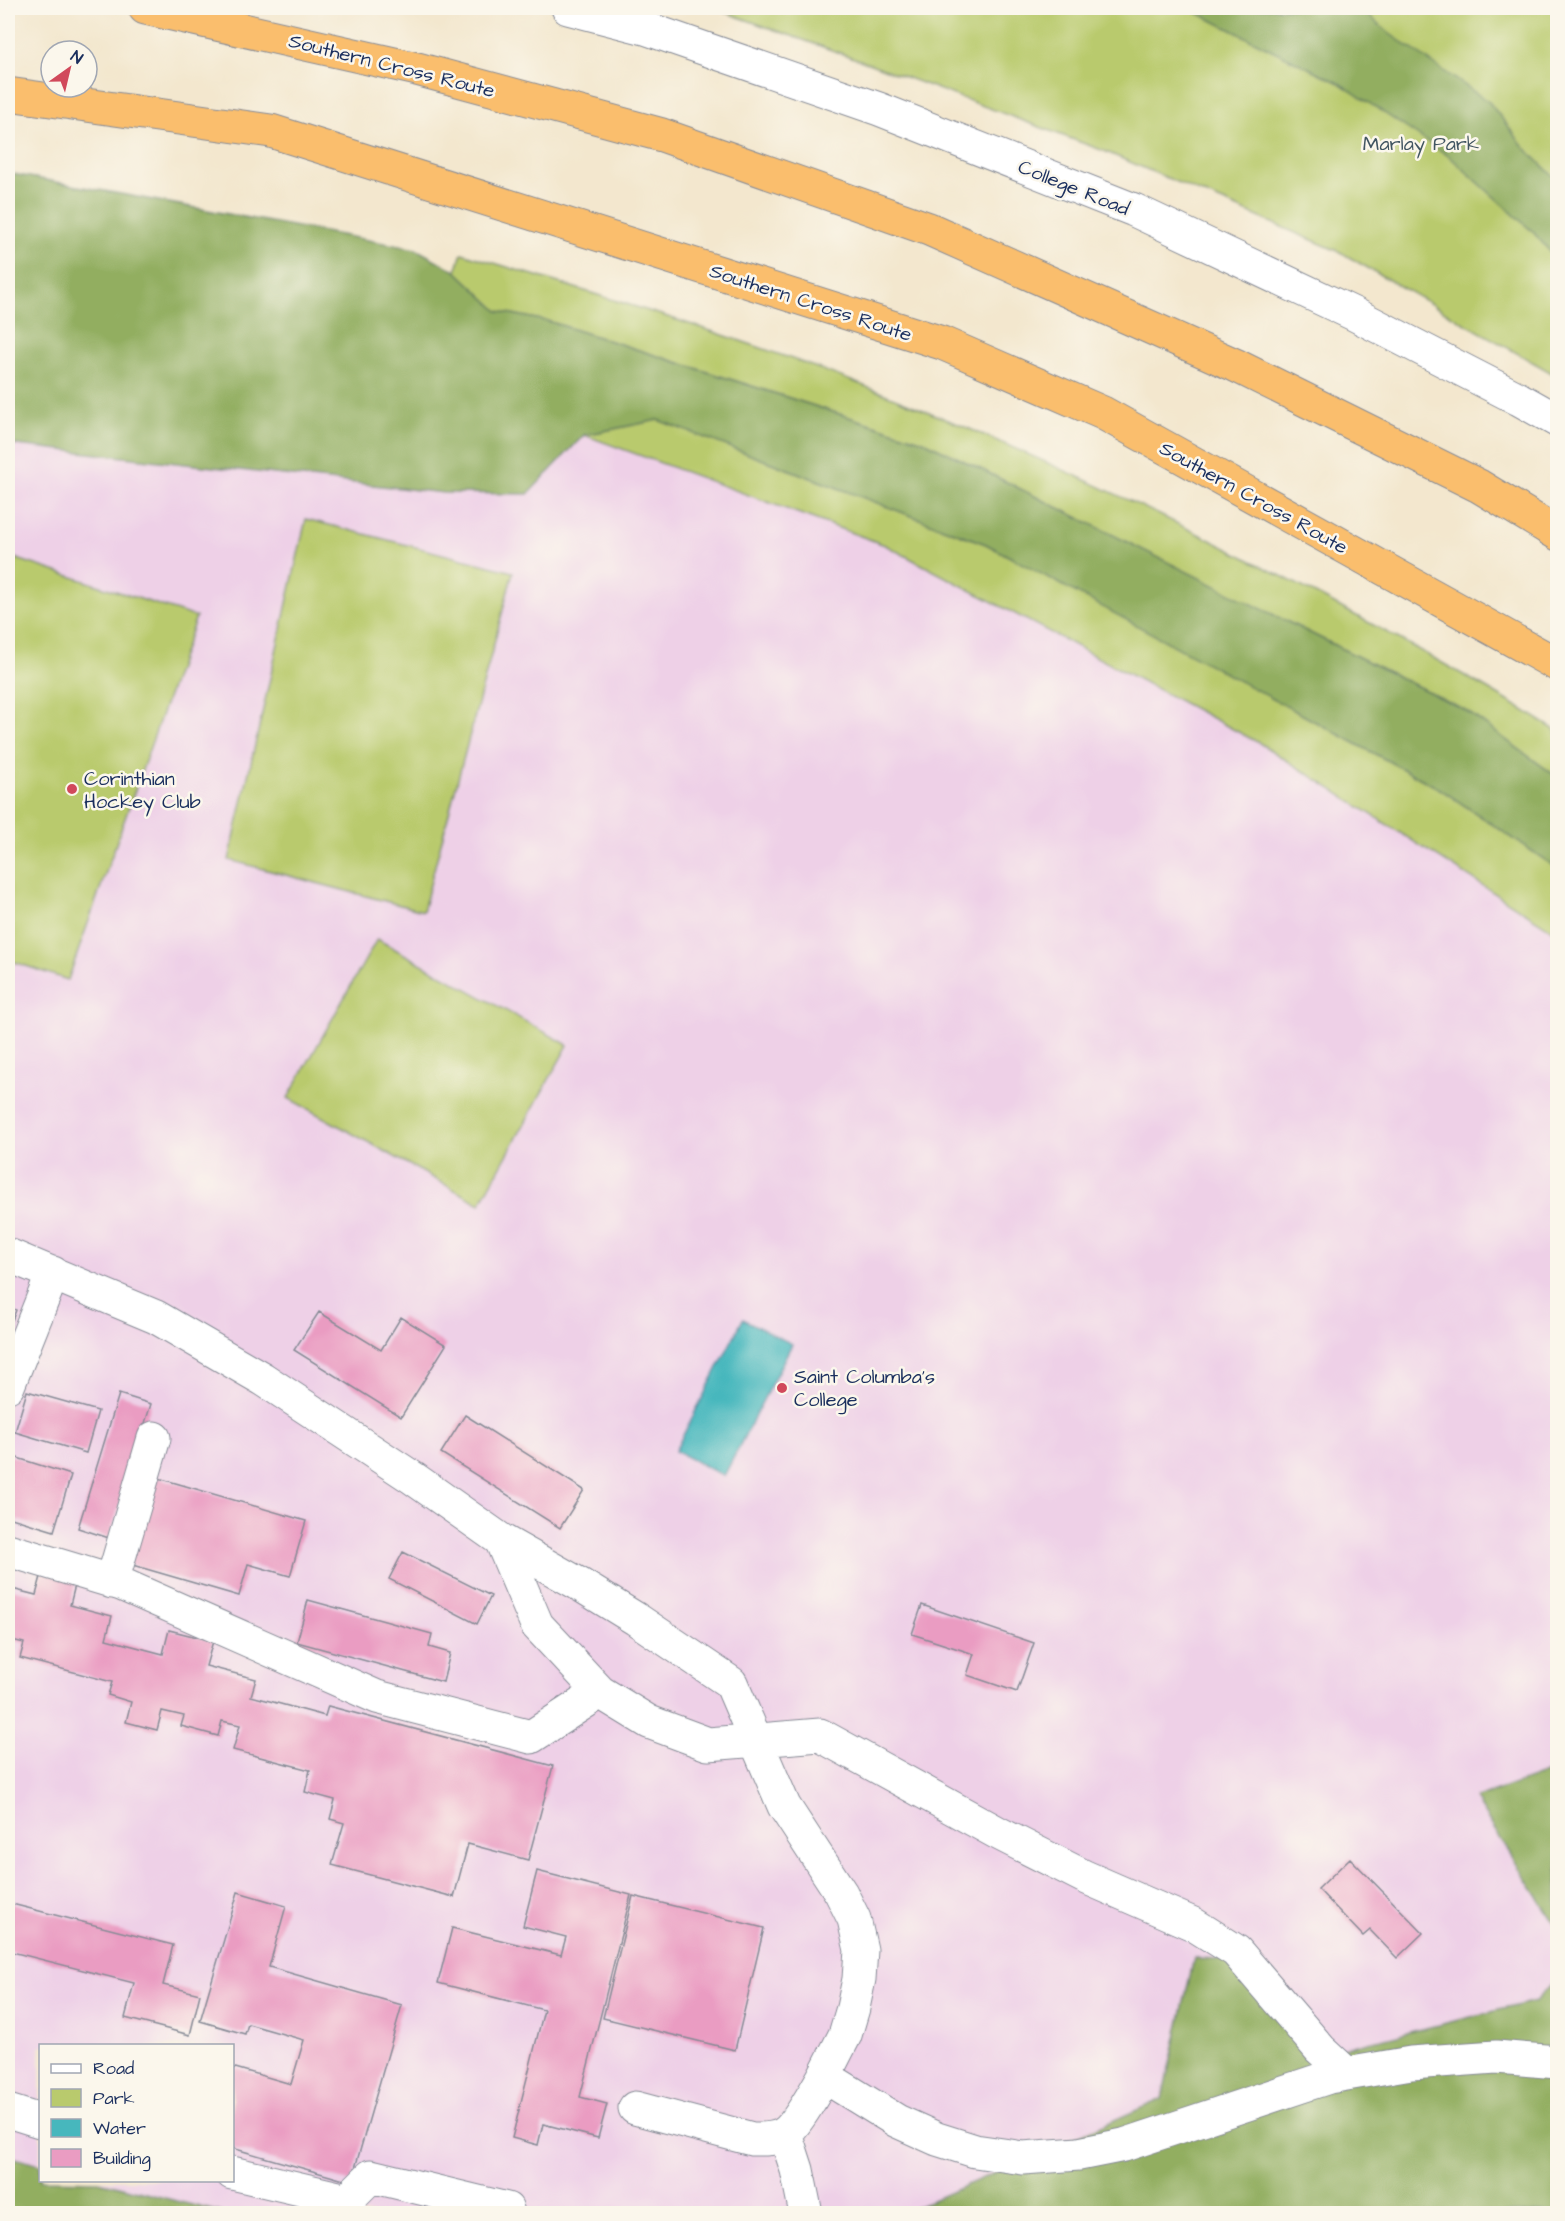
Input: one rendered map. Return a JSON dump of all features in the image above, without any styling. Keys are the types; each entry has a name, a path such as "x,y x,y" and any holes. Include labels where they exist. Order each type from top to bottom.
{"highway":[{"name":"Southern Cross Route","path":"145,8 417,69 662,135 929,229 1235,365 1479,486 1557,534"},
{"name":"Southern Cross Route","path":"8,94 271,131 942,343 1103,413 1557,665"}],"street":[{"name":"College Road","path":"568,8 645,28 879,109 1134,210 1354,314 1520,399 1557,421"},
{"path":"8,1256 156,1317 263,1379 413,1478 501,1540 579,1584 731,1683 784,1806 842,1893 854,1919 861,1950 854,2008 845,2035 824,2076 800,2115 785,2133 770,2139 752,2139 635,2108"},
{"path":"9,1386 52,1273"},
{"path":"112,1582 154,1438"},
{"path":"501,1540 537,1625 600,1692 648,1722 708,1744 820,1735 998,1833 1076,1872 1193,1924 1236,1951 1320,2049 1347,2074"},
{"path":"8,1550 112,1582 377,1697 531,1737 600,1692"},
{"path":"824,2076 897,2121 936,2139 975,2151 1023,2158 1079,2154 1124,2145 1329,2077 1411,2063 1496,2057 1557,2062"},
{"path":"8,2112 39,2121"},
{"path":"785,2133 797,2170 806,2214"},
{"path":"234,2173 347,2200 371,2176 507,2209"}],"shaded area":[{"name":"Saint Columba's College","path":"462,253 622,302 762,349 900,400 1032,456 1163,516 1293,582 1420,650 1557,731 1557,2213 8,2214 8,352 452,283"}],"green space":[{"name":"Marlay Park","path":"713,8 1557,8 1557,376 1340,252 1104,151"},
{"path":"1187,8 1360,8 1390,34 1489,102 1525,148 1557,180 1557,260 1533,232 1450,157 1339,83"},
{"path":"8,173 416,249 456,271 498,311 551,322 924,441 1465,710 1557,777 1557,868 1440,789 986,544 658,420 584,435 528,494 444,493 8,444"},
{"path":"462,253 794,359 1017,449 1130,501 1243,556 1379,628 1482,685 1557,731 1557,777 1465,710 924,441 551,322 498,311 456,271"},
{"path":"658,420 986,544 1440,789 1557,868 1557,933 1261,744 885,545 584,435"},
{"path":"306,519 513,572 423,911 229,860"},
{"name":"Corinthian Hockey Club","path":"8,556 196,617 68,980 8,960"},
{"path":"377,939 568,1045 480,1204 288,1098"},
{"path":"1558,1769 1557,1927 1475,1799"},
{"path":"1194,1958 1248,1960 1320,2054 1536,2001 1557,1979 1557,2213 901,2214 1162,2099"},
{"path":"8,2156 39,2165 39,2182 103,2182 223,2213 8,2213"}],"water":[{"path":"743,1319 792,1344 724,1476 675,1451"}],"building":[{"path":"8,1306 16,1310 8,1331"},
{"path":"319,1312 381,1350 401,1317 446,1345 401,1417 294,1350"},
{"path":"27,1391 98,1411 86,1453 15,1432"},
{"path":"119,1394 151,1404 109,1538 78,1528"},
{"path":"465,1415 584,1490 560,1528 441,1453"},
{"path":"8,1455 71,1475 54,1531 8,1517"},
{"path":"155,1477 306,1521 290,1576 248,1564 239,1596 129,1564"},
{"path":"403,1552 491,1596 477,1624 389,1579"},
{"path":"42,1573 76,1581 70,1605 112,1616 106,1639 163,1654 169,1630 213,1641 206,1666 256,1679 251,1696 325,1716 328,1706 553,1766 528,1860 468,1844 454,1897 332,1865 344,1823 330,1819 335,1800 305,1792 310,1770 233,1750 240,1725 222,1721 218,1736 181,1726 184,1716 162,1711 157,1730 126,1722 131,1702 108,1695 112,1682 20,1658 24,1643 8,1639 8,1588 36,1595"},
{"path":"308,1600 432,1634 429,1647 450,1653 443,1682 297,1642"},
{"path":"922,1605 1034,1643 1017,1692 967,1675 974,1654 912,1634"},
{"path":"1350,1858 1423,1933 1397,1958 1370,1930 1363,1936 1318,1889"},
{"path":"537,1871 631,1895 580,2097 607,2104 598,2138 543,2124 538,2145 512,2138 544,2010 438,1983 452,1928 561,1955 566,1937 523,1926"},
{"path":"238,1892 286,1906 269,1967 402,2005 351,2182 234,2149 234,2068 291,2084 304,2040 248,2024 245,2034 200,2021"},
{"path":"633,1896 764,1928 735,2050 603,2018"},
{"path":"8,1903 173,1945 163,1985 200,1994 190,2035 125,2018 134,1983 8,1951"}],"place":[{"name":"Corinthian Hockey Club","path":"72,789"},
{"name":"Saint Columba's College","path":"782,1388"}]}
